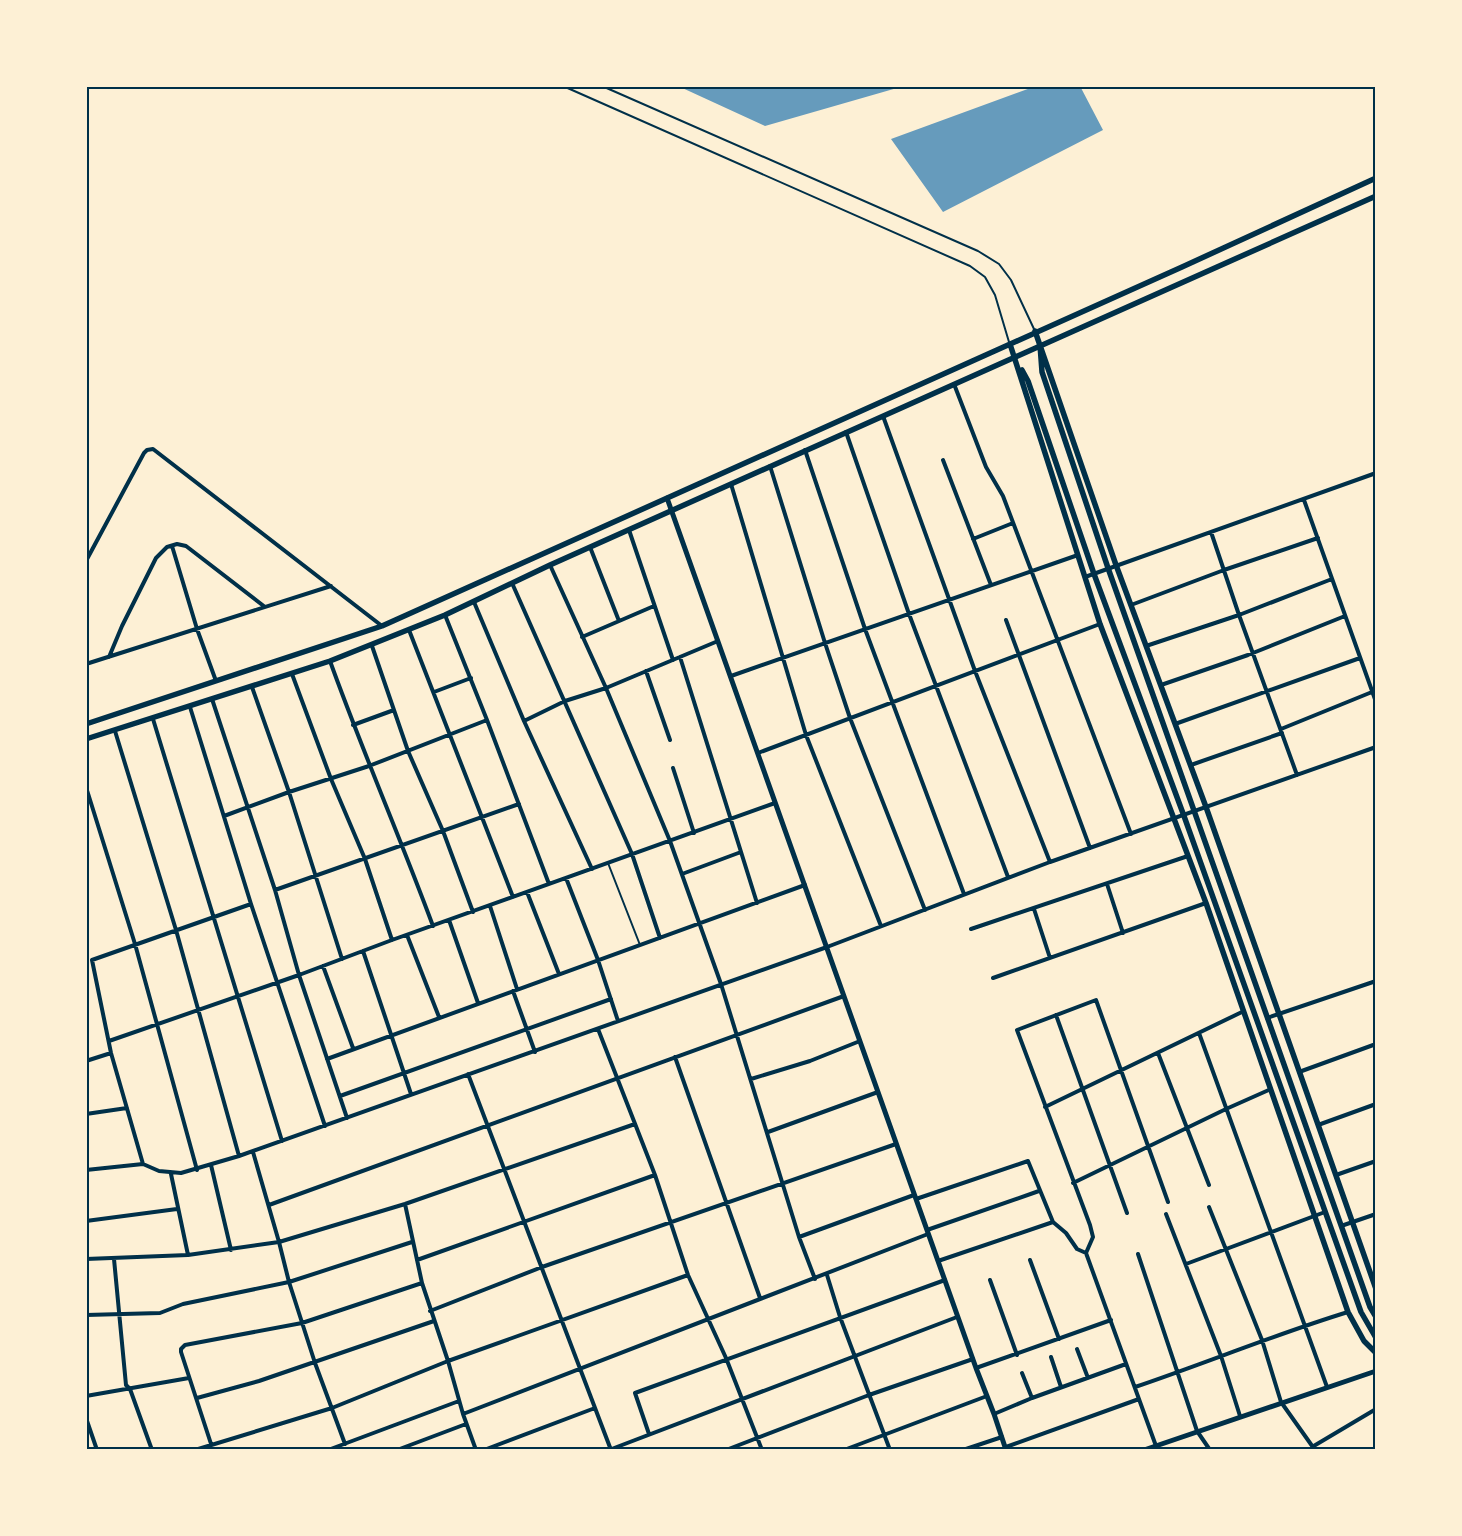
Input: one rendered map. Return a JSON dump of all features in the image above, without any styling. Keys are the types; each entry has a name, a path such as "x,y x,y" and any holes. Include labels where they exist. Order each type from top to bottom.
{"main road":[{"path":"86,724 382,626 1376,178"},
{"path":"86,739 292,674 372,646 474,602 590,547 805,450 1376,196"},
{"path":"1035,331 1116,565 1206,808 1376,1289"},
{"path":"1010,344 1100,624 1206,903 1348,1312 1364,1341 1376,1353"},
{"path":"1040,345 1042,372 1108,568 1341,1226 1370,1307 1376,1317"},
{"path":"1014,357 1028,381 1094,574 1184,816 1361,1312 1376,1338"}],"street":[{"path":"954,384 986,467 1003,496 1131,834"},
{"path":"883,416 975,671 1050,862"},
{"path":"846,432 935,686 1008,877"},
{"path":"86,561 144,453 147,450 153,449 382,626"},
{"path":"805,450 865,629 964,894"},
{"path":"943,460 991,586"},
{"path":"770,466 850,718 925,910"},
{"path":"1085,577 1376,473"},
{"path":"730,484 806,735 881,926"},
{"path":"667,498 972,1359 1006,1449 1139,1399"},
{"path":"1304,500 1376,702"},
{"path":"973,539 1013,523"},
{"path":"629,530 673,660"},
{"path":"1211,532 1297,775"},
{"path":"1131,604 1318,538"},
{"path":"108,657 156,558 163,549 172,546 181,544 186,546 265,607"},
{"path":"172,546 216,681"},
{"path":"590,547 619,621"},
{"path":"731,676 1078,555"},
{"path":"550,566 606,688 670,841 721,984 799,1237 815,1279"},
{"path":"1146,646 1239,615 1332,579"},
{"path":"512,583 632,854 660,938"},
{"path":"86,664 331,586"},
{"path":"474,602 524,721 592,869"},
{"path":"582,637 654,606"},
{"path":"445,615 549,884"},
{"path":"1161,685 1253,653 1345,616"},
{"path":"1006,620 1090,848"},
{"path":"758,753 1100,624"},
{"path":"409,630 513,897"},
{"path":"524,721 565,702 606,688 718,641"},
{"path":"372,646 408,751 443,831 473,912"},
{"path":"680,657 757,902"},
{"path":"1175,724 1360,658"},
{"path":"330,661 353,725 403,845 433,926"},
{"path":"646,671 670,740"},
{"path":"292,674 331,779 365,859 392,940"},
{"path":"434,692 470,678"},
{"path":"252,687 289,792 342,959"},
{"path":"1190,765 1281,731 1372,692"},
{"path":"212,700 275,890 299,975 347,1118"},
{"path":"190,706 250,904 278,982 325,1126"},
{"path":"353,725 394,710"},
{"path":"153,719 282,1141"},
{"path":"224,816 369,766 487,720"},
{"path":"115,731 176,930 240,1156"},
{"path":"86,1170 142,1164 171,1174 197,1170 253,1152 827,947 1008,877 1376,747"},
{"path":"673,768 694,833"},
{"path":"86,787 135,944 197,1170"},
{"path":"109,1041 299,975 775,803"},
{"path":"275,890 519,804"},
{"path":"682,874 741,852"},
{"path":"971,929 1188,856"},
{"path":"566,878 598,960 618,1021"},
{"path":"1107,884 1123,933"},
{"path":"327,1059 805,885"},
{"path":"526,892 559,974"},
{"path":"993,978 1206,903"},
{"path":"142,1164 111,1052 92,960 250,904"},
{"path":"490,906 535,1052"},
{"path":"1034,909 1050,958"},
{"path":"449,920 478,1003"},
{"path":"407,935 439,1017"},
{"path":"363,951 411,1094"},
{"path":"323,966 353,1048"},
{"path":"86,970 93,968"},
{"path":"1268,1018 1376,980"},
{"path":"269,1205 844,996"},
{"path":"340,1096 611,999"},
{"path":"1156,1446 1086,1253 1093,1238 1090,1225 1016,1030 1096,1000 1168,1202"},
{"path":"1045,1107 1244,1011"},
{"path":"1056,1015 1127,1213"},
{"path":"598,1029 654,1175 688,1275 726,1358 762,1450"},
{"path":"1199,1033 1327,1387"},
{"path":"751,1079 810,1061 860,1041"},
{"path":"1299,1072 1376,1044"},
{"path":"86,1061 111,1052"},
{"path":"1158,1053 1209,1185"},
{"path":"675,1057 760,1298"},
{"path":"468,1074 610,1450 957,1316"},
{"path":"1073,1183 1270,1089"},
{"path":"768,1132 878,1092"},
{"path":"1318,1125 1376,1104"},
{"path":"86,1114 127,1108"},
{"path":"86,1260 188,1255 280,1242 405,1204 635,1124"},
{"path":"430,1311 542,1267 896,1144"},
{"path":"253,1152 280,1242 289,1282 315,1362 345,1444"},
{"path":"1336,1176 1376,1160"},
{"path":"799,1237 1028,1161 1052,1222 1066,1233 1077,1249 1086,1253"},
{"path":"212,1165 231,1250"},
{"path":"171,1174 188,1255"},
{"path":"417,1260 654,1175"},
{"path":"463,1414 760,1298 815,1279 927,1232 1040,1191"},
{"path":"405,1204 412,1242 430,1311 476,1450"},
{"path":"1210,1207 1262,1340 1281,1402 1313,1448"},
{"path":"86,1222 177,1209"},
{"path":"1186,1264 1325,1212"},
{"path":"1166,1214 1221,1356 1240,1416"},
{"path":"1341,1226 1376,1214"},
{"path":"938,1261 1052,1222"},
{"path":"86,1315 160,1313 182,1304 289,1282 412,1242"},
{"path":"1138,1254 1196,1431 1210,1450"},
{"path":"114,1259 126,1385 130,1389 152,1450"},
{"path":"1030,1260 1059,1339"},
{"path":"827,1274 840,1317 890,1450"},
{"path":"195,1450 332,1408 448,1361 688,1275"},
{"path":"649,1434 635,1393 726,1358 945,1280"},
{"path":"990,1280 1017,1355"},
{"path":"213,1450 181,1352 185,1345 302,1323 422,1283"},
{"path":"1135,1387 1262,1340 1348,1312"},
{"path":"976,1368 1111,1320"},
{"path":"197,1398 259,1382 434,1321"},
{"path":"1077,1349 1088,1378"},
{"path":"1051,1357 1061,1387"},
{"path":"726,1450 869,1395 972,1359"},
{"path":"994,1414 1061,1387 1126,1364"},
{"path":"1144,1450 1376,1371"},
{"path":"1022,1373 1032,1398"},
{"path":"86,1396 189,1378"},
{"path":"844,1450 987,1396"},
{"path":"328,1450 459,1401"},
{"path":"484,1450 595,1408"},
{"path":"1307,1450 1376,1409"},
{"path":"86,1418 97,1450"},
{"path":"397,1450 466,1424"},
{"path":"963,1450 1002,1437"}],"lane":[{"path":"564,86 970,266 985,276 995,295 1010,344"},
{"path":"602,86 978,251 999,264 1011,280 1035,331"},
{"path":"608,863 640,945"}],"water":[{"path":"678,86 904,86 765,126"},
{"path":"1036,86 1080,86 1103,130 943,212 891,139"}]}
